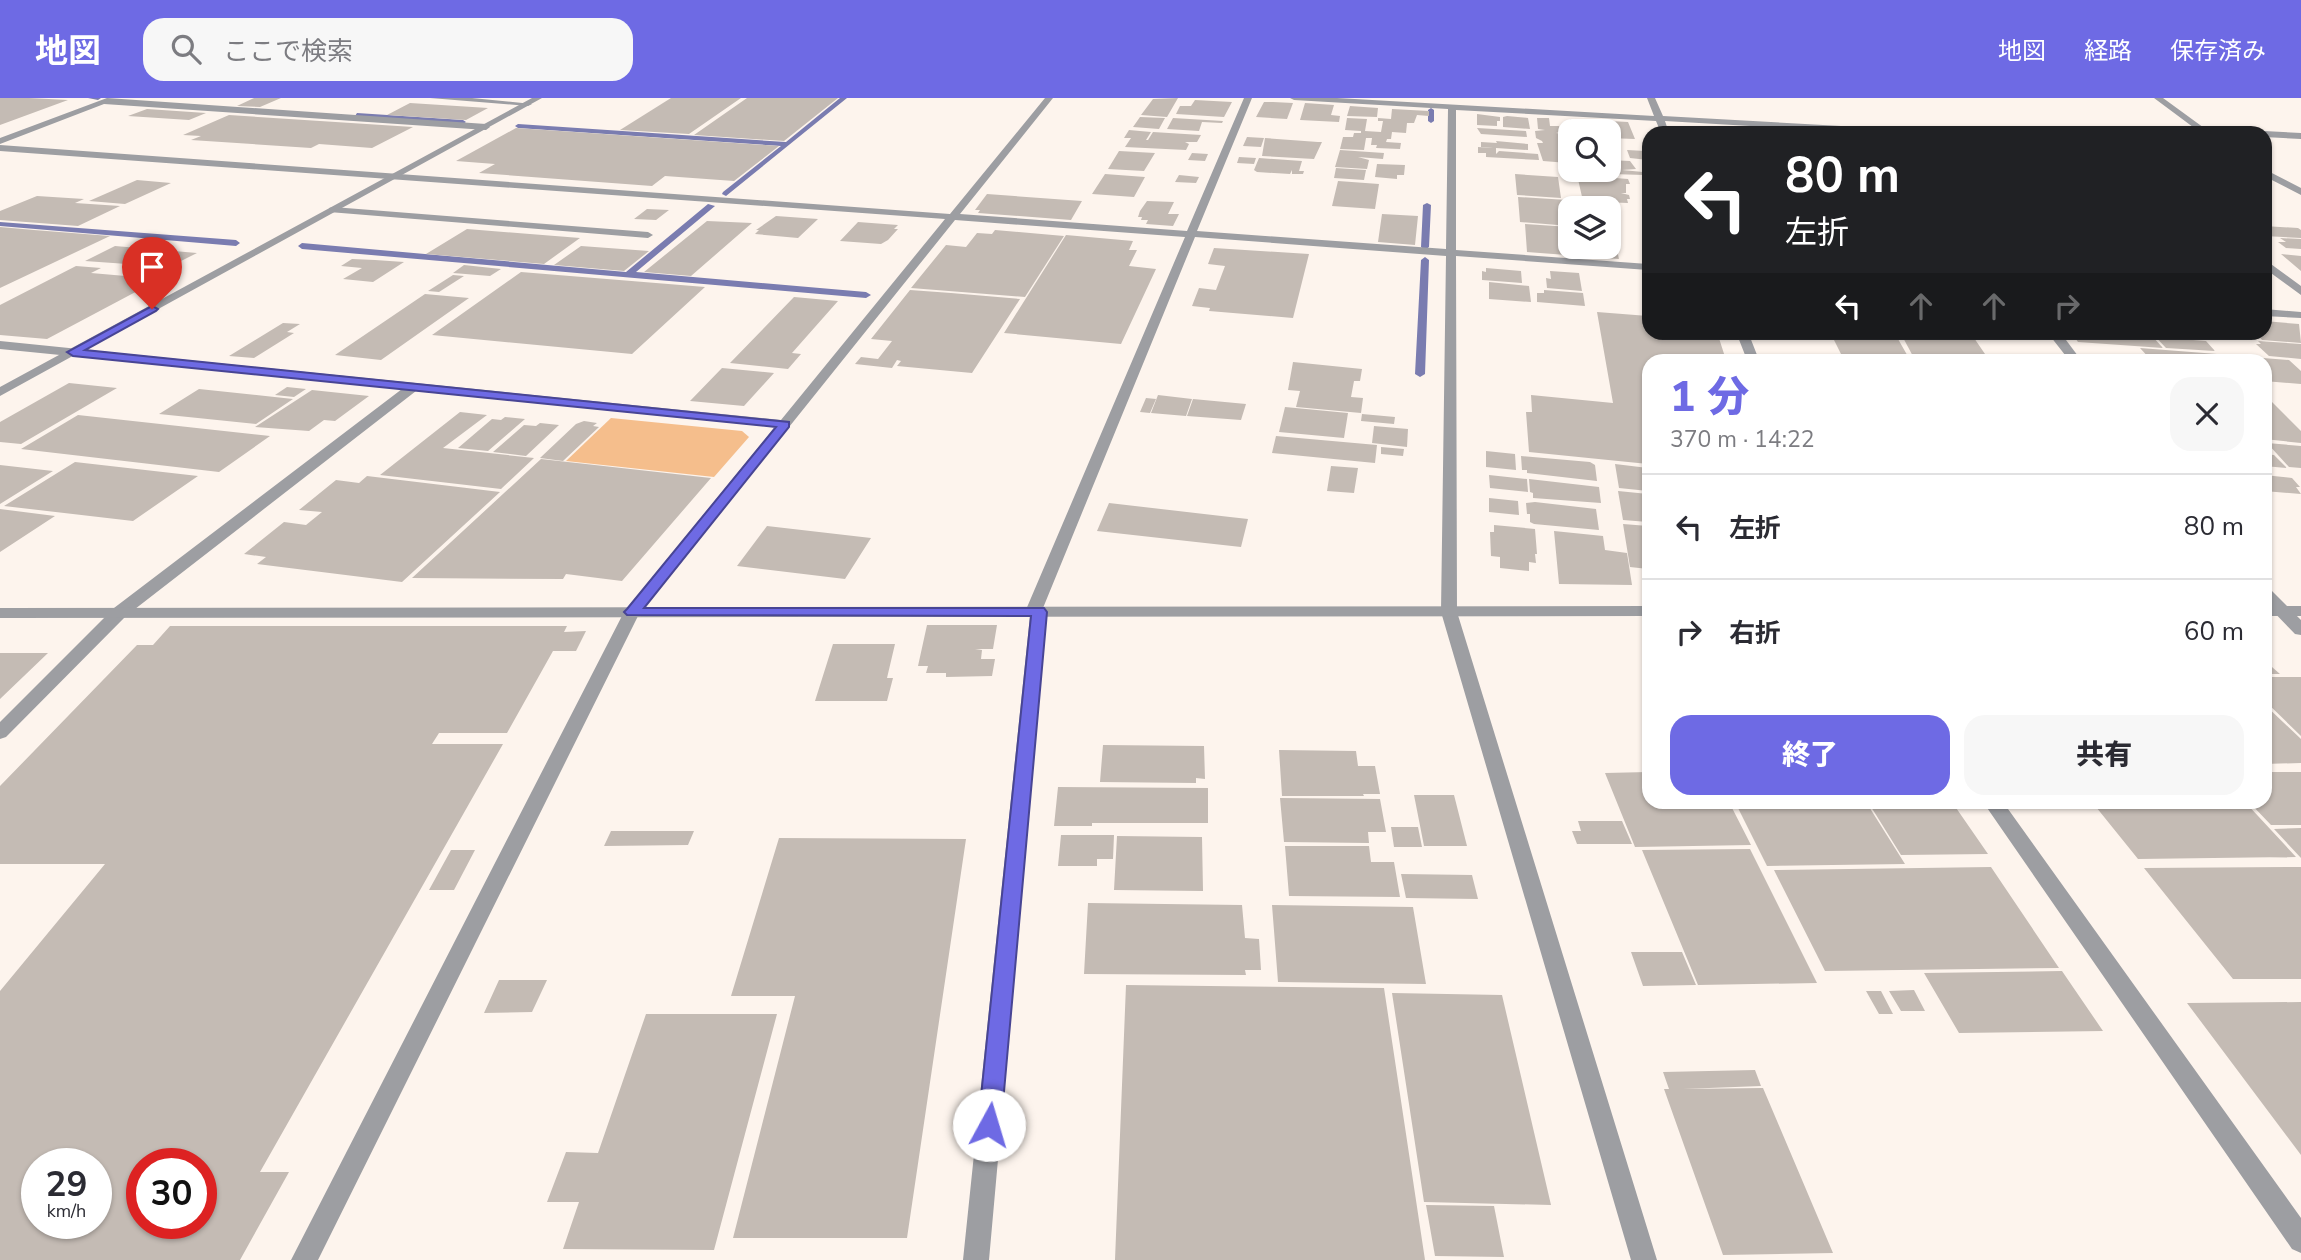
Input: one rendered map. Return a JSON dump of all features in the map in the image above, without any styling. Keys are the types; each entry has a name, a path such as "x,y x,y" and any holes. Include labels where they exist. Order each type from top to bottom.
{"street":[{"path":"0,141 114,98"},
{"path":"434,98 528,104"},
{"path":"0,392 538,98"},
{"path":"304,1260 632,612 1049,98"},
{"path":"976,1260 1036,612 1248,98"},
{"path":"1294,98 1783,126"},
{"path":"1651,98 1662,126"},
{"path":"2158,98 2197,126"},
{"path":"104,102 486,127"},
{"path":"1452,107 1449,612 1644,1260"},
{"path":"2272,134 2301,136"},
{"path":"0,148 1642,267"},
{"path":"2272,176 2301,192"},
{"path":"333,210 648,235"},
{"path":"2272,268 2301,292"},
{"path":"2272,313 2301,315"},
{"path":"2059,340 2070,354"},
{"path":"0,345 785,425"},
{"path":"0,733 120,612 414,387"},
{"path":"0,613 1642,611"},
{"path":"2272,611 2301,611"},
{"path":"2272,611 2301,630"},
{"path":"1998,809 2301,1240"}],"shaded area":[{"path":"611,418 742,431 749,437 714,477 566,461"}],"building":[{"path":"0,98 29,98 68,100 0,125"},
{"path":"254,98 281,98 260,107 237,106"},
{"path":"671,98 741,98 689,134 620,130"},
{"path":"747,98 838,98 784,141 694,135"},
{"path":"1178,98 1167,117 1141,115 1153,99"},
{"path":"1195,100 1232,102 1224,117 1176,114 1180,106 1191,106"},
{"path":"1264,102 1293,103 1287,119 1256,117"},
{"path":"410,103 488,108 466,120 387,115"},
{"path":"1305,103 1334,105 1331,115 1340,116 1339,122 1300,120"},
{"path":"1350,106 1378,108 1377,117 1347,116"},
{"path":"147,109 206,113 189,120 128,116"},
{"path":"1392,109 1429,111 1429,116 1417,115 1414,123 1407,123 1406,133 1392,132 1391,139 1386,142 1401,143 1400,149 1376,148 1377,145 1371,145 1372,138 1366,138 1364,150 1340,149 1343,137 1353,137 1354,133 1361,133 1345,130 1347,118 1367,119 1365,131 1381,132 1383,121 1378,121 1378,118 1391,119"},
{"path":"1477,114 1500,117 1500,121 1497,121 1497,126 1477,125"},
{"path":"229,115 413,127 372,148 319,144 311,148 191,140 201,136 183,135"},
{"path":"1140,117 1165,118 1159,129 1133,127"},
{"path":"1503,117 1528,118 1530,129 1503,127"},
{"path":"1173,118 1223,121 1202,122 1199,131 1167,129"},
{"path":"1537,118 1549,118 1550,126 1558,126 1558,162 1543,161 1537,143 1543,143 1536,138 1535,131 1545,130 1538,129"},
{"path":"1621,122 1628,122 1635,139 1621,138"},
{"path":"516,128 779,146 734,181 665,176 652,186 479,173 495,164 456,161"},
{"path":"1477,128 1526,131 1527,137 1481,134"},
{"path":"1129,130 1151,132 1146,140 1153,132 1201,135 1197,142 1185,142 1189,144 1186,150 1125,147 1131,138 1124,138"},
{"path":"1247,137 1264,138 1261,147 1243,146"},
{"path":"1265,138 1322,142 1314,159 1262,156"},
{"path":"1496,141 1528,144 1528,150 1496,148 1496,154 1499,151 1538,154 1539,160 1486,157 1486,153 1478,153 1478,147 1493,148 1481,147 1481,142 1497,143"},
{"path":"1340,150 1384,153 1383,159 1358,157 1369,160 1367,169 1335,167"},
{"path":"1627,150 1642,151 1642,159 1630,158"},
{"path":"1119,151 1155,153 1144,171 1108,169"},
{"path":"1192,153 1208,154 1205,161 1188,160"},
{"path":"1239,157 1256,158 1254,164 1237,163"},
{"path":"1259,158 1302,161 1299,171 1304,171 1303,174 1292,174 1292,170 1290,174 1257,172 1254,170"},
{"path":"1621,161 1630,161 1636,169 1622,170 1642,172 1642,175 1621,174"},
{"path":"1377,164 1405,165 1404,175 1397,175 1397,179 1375,177"},
{"path":"1336,168 1366,170 1364,180 1334,178"},
{"path":"1105,174 1145,177 1134,197 1092,194"},
{"path":"1515,174 1558,177 1561,196 1558,198 1517,195"},
{"path":"1179,175 1199,177 1196,183 1175,182"},
{"path":"1621,178 1628,179 1630,184 1626,184 1626,193 1621,193 1629,195 1628,203 1621,203 1621,196 1582,196 1579,182 1621,182"},
{"path":"137,180 171,183 125,204 89,201"},
{"path":"1338,181 1379,184 1375,209 1332,206"},
{"path":"987,194 1082,201 1071,220 978,213 980,210 975,210"},
{"path":"37,196 84,199 75,203 120,206 78,226 0,220 0,211"},
{"path":"1518,197 1558,199 1558,225 1520,222"},
{"path":"1147,201 1174,202 1168,214 1179,214 1173,226 1146,224 1148,220 1141,220 1142,217 1138,217"},
{"path":"647,209 669,210 656,220 634,219"},
{"path":"1382,214 1418,216 1415,245 1378,242"},
{"path":"776,216 818,219 798,238 755,234 759,230 756,230"},
{"path":"707,221 752,223 691,276 644,272"},
{"path":"858,222 898,225 894,229 898,229 881,244 840,241"},
{"path":"1525,224 1558,226 1558,254 1527,252"},
{"path":"2272,226 2298,228 2301,230 2301,238 2272,236"},
{"path":"0,227 34,230 110,236 0,288"},
{"path":"467,229 580,238 544,264 426,254"},
{"path":"995,230 1064,236 1025,297 911,288 946,245 966,247 977,233 992,234"},
{"path":"1066,235 1133,241 1129,250 1137,250 1129,266 1156,269 1121,344 1004,333"},
{"path":"2280,238 2301,239 2301,249 2286,248 2278,242 2286,242"},
{"path":"115,246 197,253 169,267 85,261"},
{"path":"581,246 649,251 624,271 554,265"},
{"path":"1214,248 1309,254 1293,318 1209,311 1210,308 1192,306 1199,288 1216,290 1225,266 1208,264"},
{"path":"2281,254 2301,256 2301,271"},
{"path":"352,259 404,262 373,282 343,279 362,268 341,266"},
{"path":"464,265 501,269 490,276 453,273"},
{"path":"76,266 101,268 91,273 160,279 47,339 0,335 0,305"},
{"path":"1486,268 1521,271 1522,283 1482,280 1482,271 1486,272"},
{"path":"1550,271 1579,273 1582,291 1547,288 1546,278 1551,279"},
{"path":"521,272 705,287 632,354 432,335"},
{"path":"453,275 464,276 439,292 428,291"},
{"path":"1489,282 1529,286 1531,302 1489,299"},
{"path":"910,290 1020,299 972,373 897,366 901,361 897,360 892,368 855,364 861,357 878,359 892,341 871,339"},
{"path":"1544,290 1583,293 1585,306 1537,302 1537,293 1544,293"},
{"path":"425,294 469,298 381,360 335,355"},
{"path":"794,297 838,301 792,353 801,354 788,369 730,363"},
{"path":"1597,312 1642,316 1642,340 1720,340 1724,354 1642,354 1642,463 1529,452 1526,412 1532,412 1531,395 1613,403"},
{"path":"2272,322 2299,324 2301,343 2262,340 2272,340"},
{"path":"283,323 300,324 287,332 294,333 254,358 229,356"},
{"path":"1834,340 1899,340 1907,354 1841,354"},
{"path":"1904,340 1975,340 1985,354 1912,354"},
{"path":"2077,340 2156,340 2163,348"},
{"path":"2158,340 2206,341 2215,351 2166,348"},
{"path":"2258,341 2301,344 2301,359 2272,356 2256,344 2261,344"},
{"path":"2140,348 2217,354 2146,354"},
{"path":"2272,359 2289,360 2301,371 2301,384 2272,382"},
{"path":"1293,362 1362,369 1360,381 1354,381 1351,397 1363,398 1361,413 1296,407 1300,391 1288,390"},
{"path":"722,368 774,373 744,406 690,401"},
{"path":"69,383 117,388 21,444 0,442 0,422"},
{"path":"287,387 306,389 294,397 275,395"},
{"path":"199,389 293,399 256,424 159,414"},
{"path":"312,390 369,396 335,421 324,420 309,431 255,427"},
{"path":"1158,395 1192,399 1186,416 1151,413"},
{"path":"1146,398 1156,399 1150,413 1140,412"},
{"path":"1193,399 1246,404 1241,420 1187,416"},
{"path":"2272,402 2301,431 2301,443 2272,440"},
{"path":"1285,407 1348,413 1344,438 1279,432"},
{"path":"460,412 487,415 443,448 534,458 501,489 380,475"},
{"path":"1362,414 1395,417 1394,424 1361,421"},
{"path":"78,415 270,436 219,472 21,449"},
{"path":"505,417 525,419 488,451 458,448 492,419 501,420"},
{"path":"584,421 597,423 593,426 599,427 563,461 540,458 576,424"},
{"path":"540,423 559,425 526,456 493,452 524,425 536,426"},
{"path":"1374,426 1408,429 1407,447 1372,443"},
{"path":"1276,436 1377,445 1375,463 1272,453"},
{"path":"2272,443 2301,446 2301,468 2289,467 2272,448"},
{"path":"1381,447 1404,449 1403,456 1381,454"},
{"path":"1486,451 1515,454 1516,470 1486,467"},
{"path":"2272,455 2274,455 2287,468 2272,467"},
{"path":"1521,456 1590,462 1595,465 1597,481 1527,473 1527,470 1522,470"},
{"path":"541,459 711,478 622,581 566,574 563,579 412,578"},
{"path":"75,462 198,476 133,521 4,506"},
{"path":"1615,464 1642,467 1642,490 1619,488"},
{"path":"0,465 53,471 0,504"},
{"path":"1331,466 1358,468 1354,493 1327,491"},
{"path":"1489,475 1527,479 1528,492 1490,488"},
{"path":"367,476 500,492 402,582 257,564 266,557 244,554 284,522 306,525 322,512 299,510 336,480 359,483"},
{"path":"2272,476 2292,478 2300,487 2296,487 2301,494 2272,492"},
{"path":"1529,479 1599,487 1601,503 1533,498"},
{"path":"1618,491 1642,493 1642,522 1623,520"},
{"path":"1489,498 1518,501 1519,515 1489,512"},
{"path":"1109,503 1248,519 1241,547 1097,531"},
{"path":"1526,503 1596,509 1599,530 1534,524 1530,522"},
{"path":"0,509 55,516 0,552"},
{"path":"1623,524 1642,526 1642,568 1630,567"},
{"path":"1494,525 1535,529 1536,563 1529,562 1529,571 1500,568 1500,557 1491,556 1490,532 1494,532"},
{"path":"767,526 871,538 845,579 737,566"},
{"path":"1554,531 1603,536 1605,550 1627,553 1632,585 1559,584"},
{"path":"927,625 997,625 993,649 975,649 982,650 981,659 995,659 992,676 946,677 946,673 926,673 928,666 918,666"},
{"path":"170,626 567,626 564,632 586,631 576,651 553,651 507,733 439,733 432,744 503,744 260,1172 289,1172 240,1260 0,1260 0,991 105,864 0,864 0,786 137,645 153,645"},
{"path":"833,644 895,644 887,678 893,678 887,701 815,701"},
{"path":"0,653 48,653 0,699"},
{"path":"2272,677 2301,677 2301,736 2272,708"},
{"path":"2272,712 2301,739 2301,763 2272,764"},
{"path":"1103,745 1204,746 1205,779 1196,778 1196,783 1100,782"},
{"path":"1279,750 1356,751 1358,766 1375,766 1380,794 1282,796"},
{"path":"1642,772 1642,809 1733,809 1751,845 1635,847 1605,773"},
{"path":"2272,772 2301,772 2301,825 2271,825 2256,809 2272,809"},
{"path":"1058,787 1208,788 1208,823 1092,823 1092,826 1054,826"},
{"path":"1414,795 1454,795 1467,846 1424,846"},
{"path":"1280,798 1380,799 1386,832 1368,832 1369,843 1284,842"},
{"path":"1738,809 1870,809 1905,864 1767,866"},
{"path":"1872,809 1957,809 1988,854 1901,855"},
{"path":"2098,809 2251,809 2296,857 2138,859"},
{"path":"1578,821 1622,821 1632,844 1577,844 1572,831 1581,831"},
{"path":"1391,827 1418,827 1422,847 1394,847"},
{"path":"2301,828 2301,858 2274,829"},
{"path":"611,831 694,831 688,845 604,846"},
{"path":"1061,835 1114,835 1113,859 1097,859 1097,866 1058,866"},
{"path":"1117,836 1202,837 1203,891 1114,890"},
{"path":"779,838 966,839 907,1238 733,1238 795,996 731,996"},
{"path":"1285,846 1369,846 1371,862 1394,862 1400,897 1289,896"},
{"path":"1750,849 1817,983 1698,985 1642,850"},
{"path":"451,850 475,850 454,890 429,890"},
{"path":"1991,867 2059,968 1825,971 1774,870"},
{"path":"2301,867 2301,979 2233,979 2144,868"},
{"path":"1401,874 1472,875 1478,899 1406,898"},
{"path":"1088,903 1242,905 1245,938 1259,939 1261,970 1245,970 1246,975 1084,974"},
{"path":"1272,905 1413,907 1426,984 1278,982"},
{"path":"1631,952 1682,952 1696,985 1643,986"},
{"path":"2062,971 2103,1031 1959,1033 1924,973"},
{"path":"499,980 547,980 532,1012 484,1013"},
{"path":"1126,985 1384,988 1425,1260 1115,1260"},
{"path":"1914,990 1925,1011 1901,1011 1889,991"},
{"path":"1866,991 1881,991 1893,1014 1879,1014"},
{"path":"1392,993 1502,995 1551,1205 1424,1202"},
{"path":"2301,1002 2301,1155 2187,1003"},
{"path":"646,1014 777,1014 714,1250 563,1249 579,1202 547,1202 566,1152 598,1153"},
{"path":"1755,1070 1761,1086 1683,1089 1763,1088 1833,1253 1723,1255 1664,1089 1669,1089 1663,1072"},
{"path":"1426,1205 1494,1206 1504,1257 1435,1256"}],"waterway":[{"path":"91,98 98,98"},
{"path":"787,144 844,98"},
{"path":"1431,110 1431,121"},
{"path":"357,115 463,122"},
{"path":"518,126 787,144"},
{"path":"726,194 787,144"},
{"path":"1428,173 1429,167"},
{"path":"1428,186 1428,193"},
{"path":"1425,247 1427,205"},
{"path":"628,274 711,206"},
{"path":"0,224 236,243"},
{"path":"302,246 628,274"},
{"path":"1420,374 1425,260"},
{"path":"628,274 866,295"}],"route":[{"path":"152,309 73,352 785,425 632,612 1039,612 989,1125"}]}
